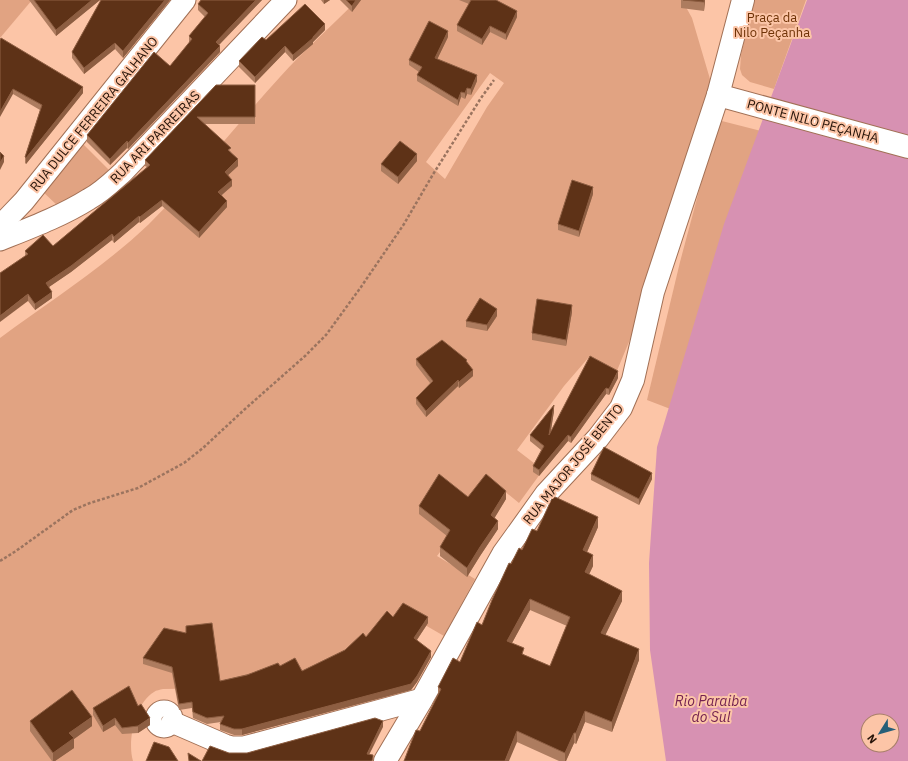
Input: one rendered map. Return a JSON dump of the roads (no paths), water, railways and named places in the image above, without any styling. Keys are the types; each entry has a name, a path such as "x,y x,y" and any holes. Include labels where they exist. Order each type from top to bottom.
{"street":[{"name":"RUA DULCE FERREIRA GALHANO","path":"0,226 24,201 186,0"},
{"name":"RUA ARI PARREIRAS","path":"0,240 78,206 109,185 286,0"},
{"name":"RUA MAJOR JOSÉ BENTO","path":"385,761 422,699 503,554 546,494 598,438 621,408 632,380 653,292 726,98 743,0"},
{"name":"PONTE NILO PEÇANHA","path":"726,98 908,147"},
{"path":"172,722 225,745 232,747 244,747 422,699"}],"water":[{"name":"Rio Paraiba do Sul","path":"807,0 908,0 908,761 666,761 650,650 649,563 657,447 724,224"}],"park label":[{"name":"Praça da Nilo Peçanha","path":"772,24"}]}
